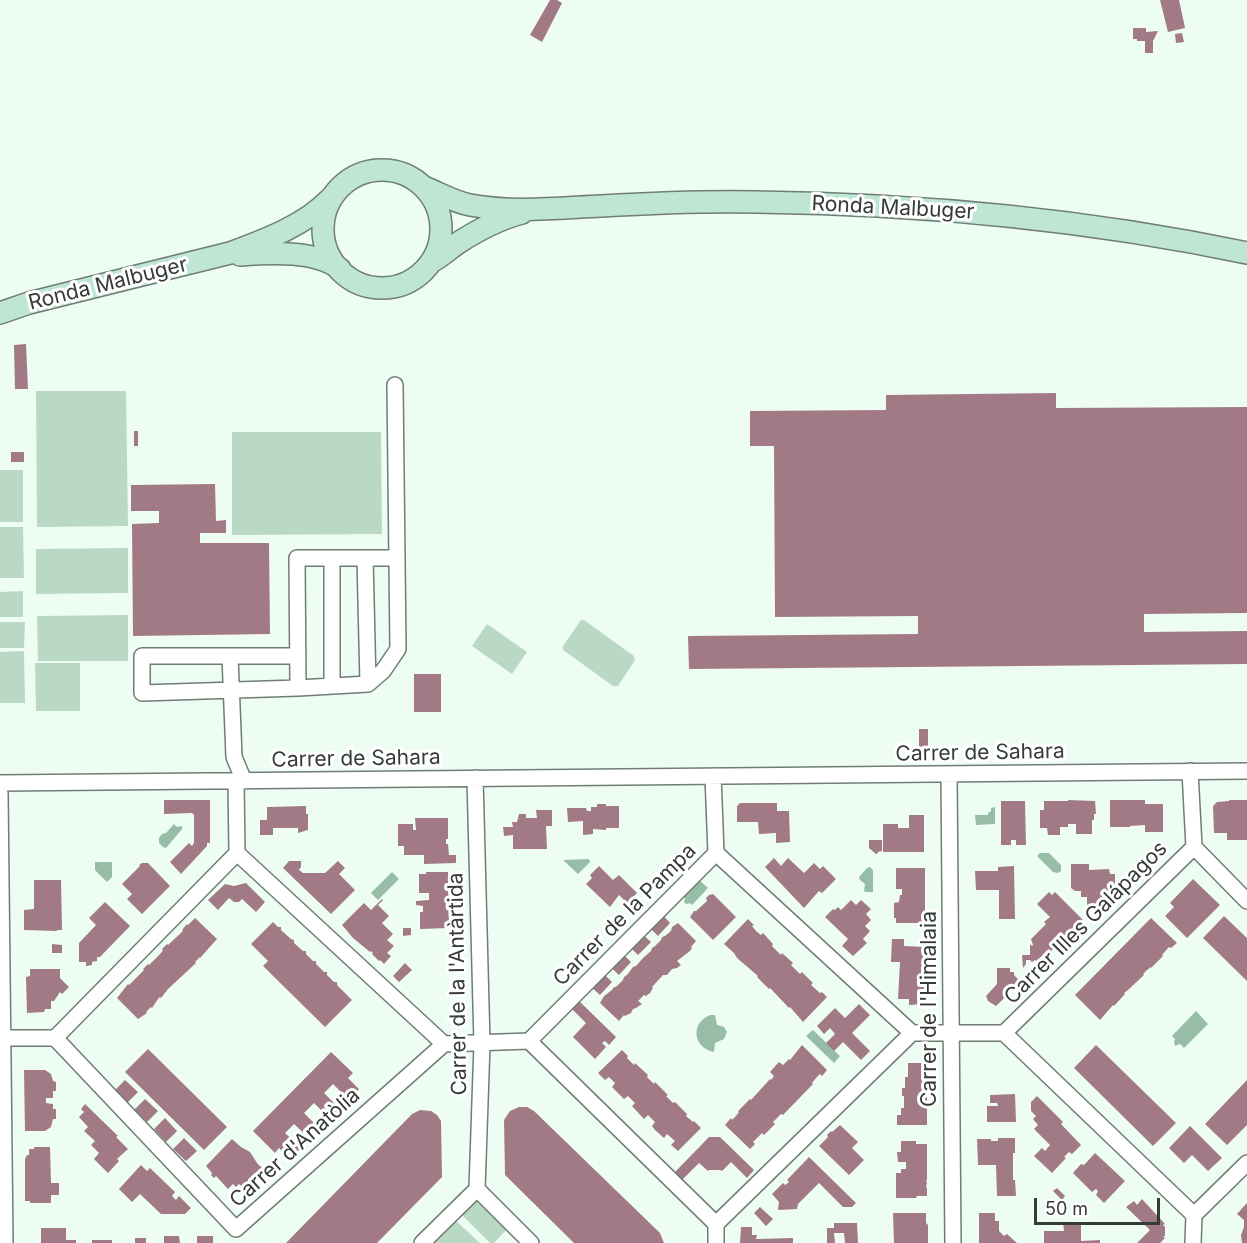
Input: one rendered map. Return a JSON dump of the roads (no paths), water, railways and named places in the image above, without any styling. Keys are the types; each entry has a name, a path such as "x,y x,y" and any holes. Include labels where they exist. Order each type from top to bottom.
{"street":[{"path":"385,170 399,172 424,187 433,198 439,212 441,226 440,241 435,254 421,273 407,282 382,287 359,283 340,269 330,256 325,241 324,225 327,209 334,195 344,184 370,171 385,170"},
{"name":"Ronda Malbuger","path":"424,187 456,201 500,208 537,209 668,202 754,201 860,204 1000,214 1052,220 1247,253"},
{"name":"Ronda Malbuger","path":"0,313 29,303 216,257 251,245 299,223 322,207 334,195"},
{"name":"Ronda Malbuger","path":"430,263 460,241 490,224 537,209"},
{"name":"Ronda Malbuger","path":"216,257 287,253 331,262 340,269"},
{"path":"298,656 142,656 142,693 368,684 383,671 398,649 395,385"},
{"path":"298,688 297,558 397,558"},
{"path":"332,558 332,686"},
{"path":"365,558 368,684"},
{"path":"230,656 237,853 444,1044 529,1041 716,1224 716,1243"},
{"path":"1190,771 1194,847"},
{"name":"Carrer de Sahara","path":"0,783 1247,771"},
{"name":"Carrer de l'Himalaia","path":"949,774 953,1243"},
{"path":"713,776 716,853"},
{"name":"Carrer de la l'Antàrtida","path":"475,778 482,1044 477,1189"},
{"path":"0,793 5,1243"},
{"name":"Carrer Illes Galápagos","path":"1004,1033 1194,847 1247,901"},
{"path":"3,1038 55,1038 237,853"},
{"name":"Carrer de la Pampa","path":"529,1041 716,853 912,1033"},
{"path":"716,1224 912,1033 951,1033"},
{"name":"Carrer Illes Galápagos","path":"951,1033 1004,1033 1194,1215"},
{"name":"Carrer d'Anatòlia","path":"55,1038 236,1236 444,1044"},
{"path":"1193,1243 1194,1215 1247,1163"},
{"path":"422,1243 477,1189 531,1243"}]}
